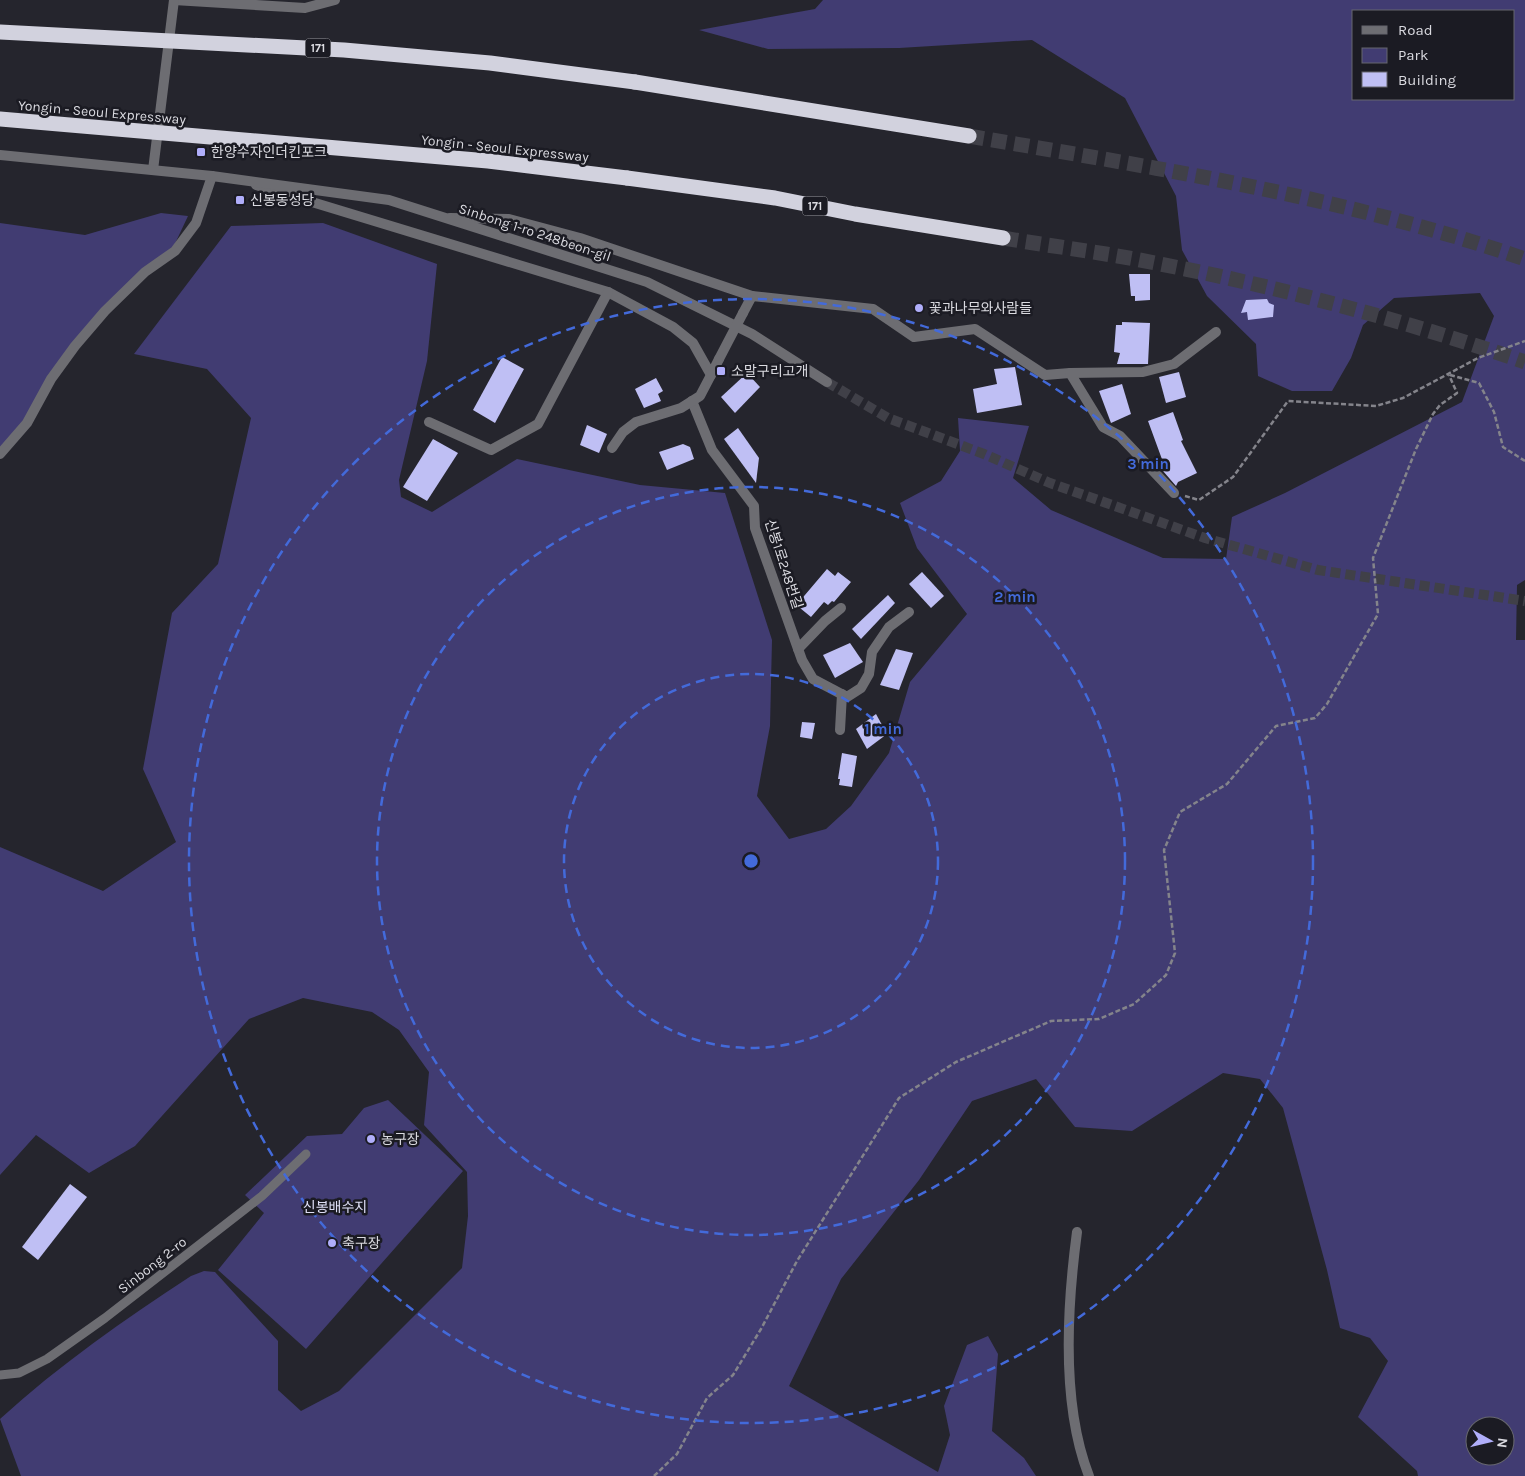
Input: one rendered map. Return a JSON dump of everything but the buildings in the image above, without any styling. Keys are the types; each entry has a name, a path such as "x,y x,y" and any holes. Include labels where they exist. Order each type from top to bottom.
{"highway":[{"name":"171","path":"0,32 344,50 490,63 635,82 969,136"},
{"name":"Yongin - Seoul Expressway","path":"0,119 488,161 775,198 855,214 1003,238"}],"street":[{"path":"153,170 174,0 305,8 335,0"},
{"name":"Sinbong 1-ro 248beon-gil","path":"0,155 212,176 389,200 647,282 752,334 827,382"},
{"path":"0,454 27,423 52,379 99,318 145,272 175,251 196,222 212,176"},
{"path":"236,179 608,292 679,332 692,343 711,375"},
{"path":"449,218 509,219 580,238 752,296 873,309 914,337 975,328 1045,374 1143,372 1174,364 1216,332"},
{"path":"429,422 491,450 538,424 608,292"},
{"path":"612,448 623,432 636,422 681,408 700,396 752,296"},
{"path":"1070,373 1103,428 1120,436 1174,493"},
{"name":"신봉1로248번길","path":"692,401 712,450 754,506 756,528 798,649 813,679 845,695"},
{"path":"798,649 825,621 841,608"},
{"path":"840,730 845,695 861,688 869,674 872,652 889,627 909,612"},
{"path":"1077,1232 1073,1261 1069,1364 1073,1418 1080,1453 1089,1476"}],"lane":[{"name":"Sinbong 2-ro","path":"0,1375 19,1373 48,1359 105,1318 262,1196 306,1154"}],"path":[{"path":"1174,493 1199,500 1233,476 1288,401 1376,406 1403,398 1478,358 1525,341"},
{"path":"1449,375 1479,383 1494,412 1503,447 1525,461"},
{"path":"654,1476 677,1454 707,1398 733,1375 761,1329 797,1261 899,1098 956,1062 1051,1021 1099,1019 1134,1004 1166,975 1175,953 1164,850 1180,812 1227,784 1276,726 1315,718 1327,704 1378,614 1373,558 1416,449 1433,414 1440,405 1457,393 1449,375"}],"green space":[{"path":"823,0 1525,0 1525,580 1517,585 1516,640 1525,640 1525,1476 1418,1476 1417,1471 1358,1417 1388,1361 1370,1338 1340,1328 1327,1270 1283,1108 1260,1079 1223,1073 1132,1131 1075,1127 1036,1079 972,1101 919,1180 841,1279 789,1386 938,1472 950,1435 944,1406 967,1345 988,1336 998,1354 992,1431 1024,1458 1036,1476 21,1476 0,1419 45,1380 92,1344 191,1276 204,1271 215,1272 278,1341 278,1390 301,1411 339,1391 462,1268 468,1216 467,1172 424,1125 429,1072 399,1030 372,1012 303,998 249,1019 135,1146 89,1173 36,1135 0,1175 0,847 103,891 176,842 143,769 172,613 218,564 251,418 207,369 134,354 231,226 323,223 437,264 427,361 399,480 401,497 432,512 517,459 640,485 725,493 772,640 770,726 757,796 789,839 826,829 851,806 889,753 910,682 967,614 917,548 900,503 941,481 960,451 958,418 1029,426 1013,478 1051,510 1163,558 1226,559 1232,517 1285,493 1462,402 1494,316 1480,293 1394,298 1363,325 1351,358 1332,391 1292,391 1258,376 1256,344 1207,296 1182,250 1176,196 1125,98 1032,40 899,48 768,49 699,30 815,9"},
{"path":"161,213 188,216 172,250 104,307 10,440 0,449 0,223 85,235"},
{"name":"신봉배수지","path":"388,1100 463,1171 306,1349 218,1270 264,1213 245,1195 307,1136 342,1134 364,1108"}],"tunnel":[{"path":"969,136 1110,160 1320,201 1457,237 1525,259"},
{"path":"1003,238 1140,260 1253,284 1390,319 1525,362"},
{"path":"827,382 888,418 984,454 1050,483 1205,538 1318,570 1525,601"}],"place":[{"name":"한양수자인더킨포크","path":"201,152"},
{"name":"신봉동성당","path":"240,200"},
{"name":"꽃과나무와사람들","path":"919,308"},
{"name":"소말구리고개","path":"721,371"},
{"name":"농구장","path":"371,1139"},
{"name":"축구장","path":"332,1243"}]}
